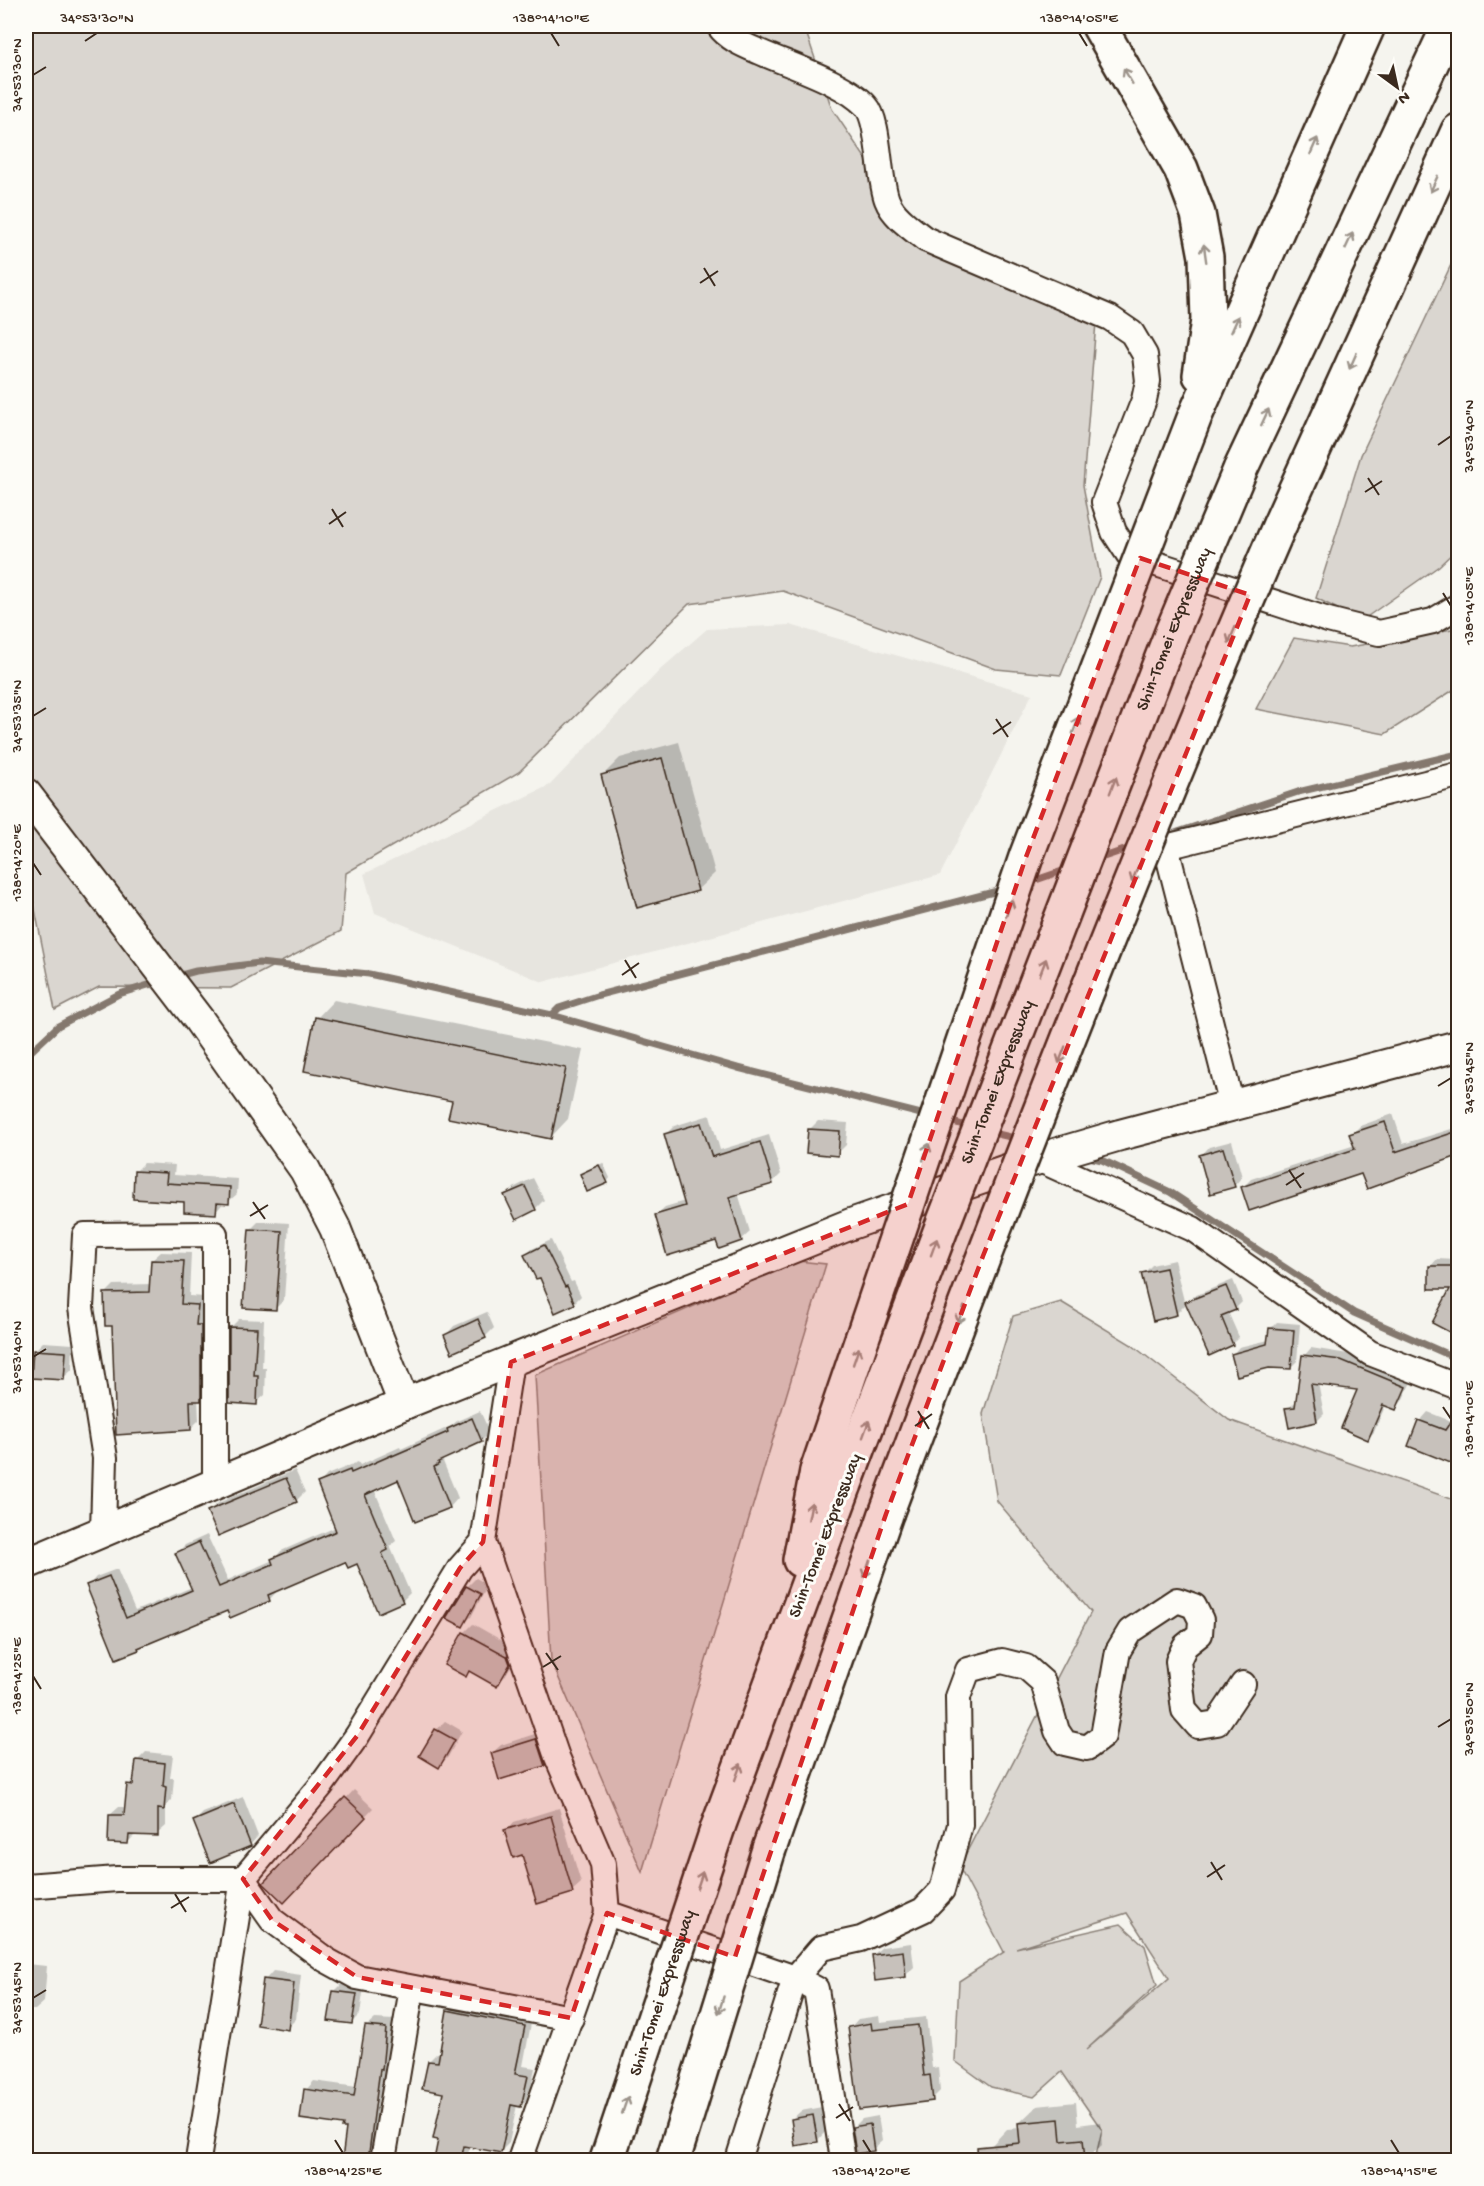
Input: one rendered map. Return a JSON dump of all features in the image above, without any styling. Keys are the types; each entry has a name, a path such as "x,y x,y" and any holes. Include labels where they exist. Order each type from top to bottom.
{"highway":[{"path":"1099,26 1181,169 1198,214 1206,257 1208,320 1195,416"},
{"path":"831,1478 1026,857 1195,416 1368,26"},
{"name":"Shin-Tomei Expressway","path":"607,2160 718,1827 782,1650 831,1478 940,1229 1172,632 1240,470 1449,26"},
{"path":"673,2160 769,1849 886,1514 983,1256 1206,696 1280,524 1458,131"}],"street":[{"path":"718,26 723,32 745,46 848,91 868,107 874,127 880,175 887,201 900,219 925,239 1110,318 1132,333 1146,355 1148,381 1144,400 1104,502 1114,532 1129,555 1328,620 1379,633 1433,621 1458,606"},
{"path":"1232,1106 1166,847 1458,775"},
{"path":"26,794 199,1020 305,1170 335,1228 404,1404"},
{"path":"26,1564 404,1404 851,1224 1038,1159 1458,1046"},
{"path":"1038,1159 1193,1229 1370,1353 1458,1387"},
{"path":"104,1531 105,1458 81,1308 85,1235 214,1234 214,1484"},
{"path":"511,1362 483,1542 557,1756 603,1864 607,1913 520,2160"},
{"path":"198,2160 243,1879 321,1786 357,1736 460,1568 483,1542"},
{"path":"738,2160 795,1978 821,1948 861,1940 923,1910 942,1890 960,1825 958,1697 968,1670 1002,1661 1026,1667 1043,1682 1057,1731 1065,1743 1087,1748 1103,1736 1118,1651 1130,1631 1177,1600 1194,1606 1201,1620 1200,1634 1185,1646 1178,1661 1184,1710 1198,1726 1217,1723 1243,1684"},
{"path":"26,1886 117,1879 243,1879"},
{"path":"243,1879 272,1920 326,1960 357,1977 571,2018"},
{"path":"607,1913 795,1978 816,1989 843,2160"},
{"path":"383,2160 412,1988"}],"highlighted area":[{"path":"1140,558 1250,595 983,1256 886,1514 735,1957 607,1913 571,2018 357,1977 272,1920 243,1879 357,1736 460,1568 483,1542 511,1362 908,1204 1026,857"}],"shaded area":[{"path":"26,26 804,26 832,109 928,251 1096,322 1083,485 1100,577 1061,675 996,669 783,591 689,604 519,772 346,873 341,931 231,988 99,987 55,1010 26,864"},
{"path":"1458,250 1458,548 1439,566 1361,621 1316,598 1361,455"},
{"path":"790,625 1032,694 940,875 543,982 375,913 364,874 550,785 661,669 707,629"},
{"path":"1458,628 1458,687 1385,734 1256,709 1294,638 1350,647"},
{"path":"798,1261 826,1264 642,1872 551,1660 535,1375"},
{"path":"1061,1302 1132,1345 1229,1420 1454,1500 1458,1496 1458,2160 1095,2160 1102,2130 1062,2072 1034,2097 991,2087 955,2061 959,1981 1004,1952 959,1867 1091,1612 997,1501 983,1414 1013,1316","holes":["1127,1913 1169,1978 1086,2050 1157,1985 1145,1946 1121,1924 1016,1948"]}],"building":[{"path":"662,758 698,891 637,908 601,775"},
{"path":"315,1017 566,1068 551,1139 448,1118 452,1101 304,1071"},
{"path":"1385,1122 1395,1152 1458,1131 1458,1156 1367,1189 1361,1174 1249,1211 1241,1187 1355,1149 1349,1134"},
{"path":"701,1123 712,1157 760,1142 773,1184 729,1197 742,1241 719,1249 716,1241 667,1256 655,1215 685,1206 664,1134"},
{"path":"808,1129 840,1131 838,1156 806,1153"},
{"path":"1223,1148 1235,1187 1210,1194 1199,1155"},
{"path":"599,1165 608,1183 587,1192 580,1174"},
{"path":"134,1171 167,1173 166,1183 230,1187 229,1204 217,1203 216,1214 184,1212 184,1202 133,1199"},
{"path":"525,1186 536,1210 516,1220 504,1195"},
{"path":"249,1229 282,1231 276,1310 243,1308"},
{"path":"544,1245 575,1304 555,1313 540,1278 536,1279 524,1255"},
{"path":"151,1260 184,1261 181,1304 198,1305 196,1325 201,1325 201,1401 190,1401 191,1430 116,1435 112,1326 105,1326 104,1293 149,1292"},
{"path":"1429,1266 1458,1266 1458,1324 1453,1334 1432,1323 1450,1289 1429,1289"},
{"path":"1166,1268 1177,1315 1153,1321 1141,1273"},
{"path":"1226,1286 1236,1310 1221,1316 1233,1345 1209,1356 1185,1302"},
{"path":"478,1319 486,1338 452,1353 444,1335"},
{"path":"229,1327 257,1328 254,1376 258,1376 257,1405 229,1403"},
{"path":"1269,1328 1294,1330 1291,1369 1269,1368 1237,1376 1231,1354 1267,1344"},
{"path":"33,1350 66,1352 64,1380 31,1378"},
{"path":"1302,1355 1341,1360 1406,1387 1396,1410 1383,1405 1368,1440 1341,1428 1357,1390 1311,1384 1317,1422 1289,1428 1285,1408 1295,1407"},
{"path":"1458,1411 1458,1466 1408,1446 1418,1420 1445,1430"},
{"path":"472,1418 482,1442 438,1462 439,1464 434,1467 450,1508 415,1522 398,1480 365,1495 388,1550 382,1553 403,1602 378,1613 357,1564 348,1568 345,1562 268,1595 270,1601 230,1618 227,1611 116,1659 86,1585 109,1576 126,1618 192,1590 175,1553 199,1542 219,1587 273,1564 271,1559 336,1531 317,1483 350,1470 351,1473 392,1456 448,1432 447,1429"},
{"path":"286,1478 297,1502 218,1536 207,1511"},
{"path":"466,1586 481,1594 463,1627 446,1618"},
{"path":"463,1632 507,1656 510,1664 497,1687 469,1671 466,1677 444,1665"},
{"path":"435,1729 455,1740 439,1768 419,1756"},
{"path":"536,1739 545,1766 499,1780 491,1753"},
{"path":"136,1760 165,1763 164,1810 158,1809 158,1836 129,1835 128,1844 108,1843 109,1815 124,1815 127,1784 133,1785"},
{"path":"345,1797 366,1817 284,1903 263,1883"},
{"path":"234,1804 251,1846 210,1863 193,1821"},
{"path":"551,1816 573,1893 537,1904 522,1855 513,1858 504,1830"},
{"path":"903,1951 906,1977 875,1981 872,1955"},
{"path":"263,1979 294,1983 288,2030 257,2025"},
{"path":"333,1991 357,1994 352,2024 328,2021"},
{"path":"447,2010 525,2026 515,2074 528,2076 521,2107 511,2105 501,2153 464,2146 461,2160 434,2160 438,2140 433,2139 443,2093 422,2089 428,2061 438,2062"},
{"path":"871,2023 872,2030 918,2025 924,2076 930,2075 933,2101 859,2110 848,2027"},
{"path":"365,2026 386,2028 368,2160 342,2160 346,2128 342,2128 343,2125 300,2119 304,2089 354,2096"},
{"path":"813,2115 818,2142 795,2146 791,2119"},
{"path":"1059,2119 1061,2141 1083,2139 1085,2160 978,2160 977,2147 1020,2143 1018,2123"},
{"path":"870,2124 874,2151 856,2154 852,2127"}],"waterway":[{"path":"1175,833 1298,792 1458,754"},
{"path":"1095,860 1133,847"},
{"path":"1027,883 1071,868"},
{"path":"552,1015 559,1008 599,995 1005,889"},
{"path":"174,977 196,971 259,963 369,974 552,1015 738,1068 929,1116"},
{"path":"26,1056 58,1026 119,994 161,981"},
{"path":"946,1120 970,1127"},
{"path":"989,1132 1019,1139"},
{"path":"1085,1156 1102,1160 1170,1192 1354,1313 1458,1359"},
{"path":"26,1587 29,1606 26,1700"}]}
